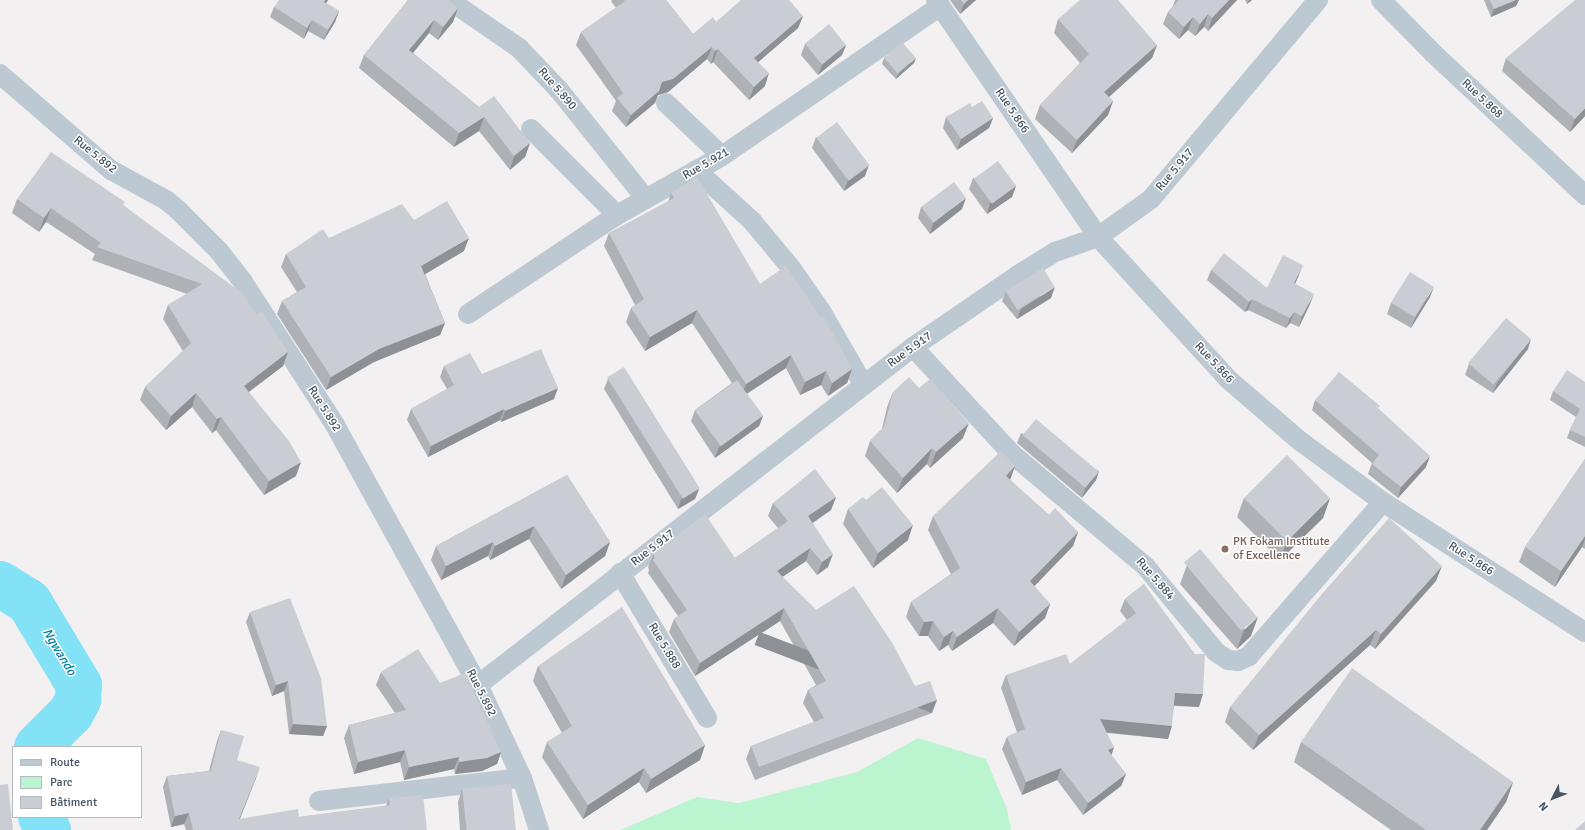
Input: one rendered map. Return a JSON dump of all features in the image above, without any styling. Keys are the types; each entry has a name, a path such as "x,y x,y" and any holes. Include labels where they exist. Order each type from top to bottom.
{"street":[{"name":"Rue 5.890","path":"449,0 519,48 559,90 646,198"},
{"name":"Rue 5.917","path":"478,685 863,384 913,347 1055,252 1098,237 1151,199 1318,0"},
{"name":"Rue 5.868","path":"1381,0 1432,53 1585,195"},
{"name":"Rue 5.921","path":"468,314 617,215 722,156 938,3"},
{"name":"Rue 5.866","path":"938,3 1098,237 1229,380 1300,440 1383,502 1585,632"},
{"name":"Rue 5.892","path":"0,74 110,170 166,200 178,210 219,250 242,282 335,426 478,685 522,778 539,830"},
{"path":"666,103 722,156"},
{"path":"531,129 617,215"},
{"path":"696,170 752,221 791,268 821,311 863,384"},
{"name":"Rue 5.884","path":"913,347 1012,454 1146,567 1216,652 1228,660 1238,661 1249,656 1383,502"},
{"name":"Rue 5.888","path":"620,573 707,718"},
{"path":"319,801 522,778"}],"green space":[{"path":"918,738 986,759 1007,809 1011,830 620,830 697,797 739,803 857,772"}],"building":[{"path":"279,0 325,0 324,2 339,11 328,30 312,20 307,28 274,7"},
{"path":"408,0 448,0 458,8 443,27 434,20 409,50 479,107 494,96 530,143 514,156 484,117 459,133 364,55"},
{"path":"624,0 666,0 693,34 713,17 716,22 741,0 789,0 803,16 754,58 769,73 754,87 718,49 715,51 712,47 673,79 662,82 659,91 631,115 617,98 623,93 581,32 625,1"},
{"path":"961,0 968,0 964,4"},
{"path":"1080,0 1118,0 1157,45 1104,92 1113,101 1077,140 1040,105 1089,54 1058,19"},
{"path":"1179,0 1229,0 1212,18 1208,14 1200,24 1193,17 1184,27 1168,12"},
{"path":"1490,0 1516,0 1494,9"},
{"path":"1575,0 1585,0 1585,108 1575,119 1506,58"},
{"path":"829,24 846,45 822,64 805,44"},
{"path":"902,42 916,58 898,74 884,58"},
{"path":"982,101 993,118 961,139 946,117 970,103 972,107"},
{"path":"837,122 869,165 849,181 816,138"},
{"path":"51,152 125,202 123,205 242,293 257,315 262,312 288,352 244,386 289,441 301,462 269,481 221,417 217,419 196,393 171,416 145,387 191,343 168,305 202,284 97,247 101,243 51,208 44,218 17,199"},
{"path":"998,161 1016,186 992,204 974,179"},
{"path":"697,177 760,284 786,266 821,318 824,317 852,369 832,383 826,371 805,382 791,355 746,384 697,310 650,337 631,308 644,299 609,233 674,198 671,193"},
{"path":"954,182 966,198 933,223 921,207"},
{"path":"447,201 469,238 421,266 445,323 379,349 331,377 282,301 306,287 286,254 323,229 329,238 402,204 414,220"},
{"path":"1224,253 1267,288 1283,255 1303,265 1294,283 1314,294 1302,316 1294,312 1290,318 1252,299 1249,302 1211,270"},
{"path":"1043,268 1055,287 1017,310 1006,291"},
{"path":"1410,272 1434,287 1415,317 1391,303"},
{"path":"1506,318 1531,339 1493,384 1468,363"},
{"path":"541,349 558,388 505,411 504,409 431,446 411,409 454,385 444,366 470,353 482,374"},
{"path":"624,367 700,488 683,499 607,378"},
{"path":"1567,370 1585,382 1585,437 1570,430 1580,409 1553,391"},
{"path":"1339,372 1380,406 1378,408 1430,456 1401,487 1372,464 1379,455 1315,400"},
{"path":"909,377 919,388 930,379 969,423 936,452 932,448 903,478 870,441 884,427 893,392"},
{"path":"737,380 763,416 721,446 695,411"},
{"path":"1036,419 1099,472 1085,488 1023,435"},
{"path":"1001,451 1015,466 1006,476 1049,515 1055,508 1078,532 1030,581 1050,604 1019,632 998,608 957,637 953,631 944,637 933,621 924,622 911,602 960,568 933,516"},
{"path":"1287,455 1330,498 1287,541 1244,498"},
{"path":"1585,459 1585,536 1561,571 1525,547"},
{"path":"815,469 836,497 808,516 833,554 822,562 810,548 777,571 816,610 854,586 893,644 915,686 930,681 937,700 759,767 751,746 824,718 808,690 826,681 784,608 700,663 674,619 687,610 653,560 655,558 653,554 705,514 735,558 788,521 773,503"},
{"path":"567,475 610,542 566,575 534,526 495,546 493,542 446,566 436,546"},
{"path":"882,487 913,525 878,553 848,509 863,497 866,500"},
{"path":"1389,518 1442,566 1381,634 1376,630 1259,735 1230,707 1321,595"},
{"path":"1200,549 1257,617 1241,631 1184,562"},
{"path":"1144,584 1195,654 1205,654 1203,694 1175,693 1172,726 1100,719 1114,747 1108,750 1126,774 1088,803 1061,768 1026,782 1007,737 1025,729 1006,675 1066,654 1070,664 1136,613 1125,599"},
{"path":"290,598 321,678 327,726 293,724 288,681 276,685 250,612"},
{"path":"622,607 705,745 651,779 644,768 588,805 547,742 572,726 538,666"},
{"path":"418,649 440,683 465,673 501,752 487,758 459,762 459,757 409,767 405,750 358,762 349,725 406,710 381,672"},
{"path":"1352,668 1513,782 1480,830 1426,830 1301,742"},
{"path":"221,730 244,736 237,760 260,767 239,819 298,809 299,817 390,805 389,798 423,795 427,830 193,830 189,813 175,816 167,776 211,771"},
{"path":"8,784 13,830 0,830 0,785"},
{"path":"511,784 516,830 467,830 462,789"},
{"path":"1585,821 1585,830 1575,830"}],"waterway":[{"name":"Ngwando","path":"0,584 29,602 79,685 78,700 71,713 38,746"},
{"name":"Ngwando","path":"42,818 48,830"}],"place":[{"name":"PK Fokam Institute of Excellence","path":"1225,549"}]}
